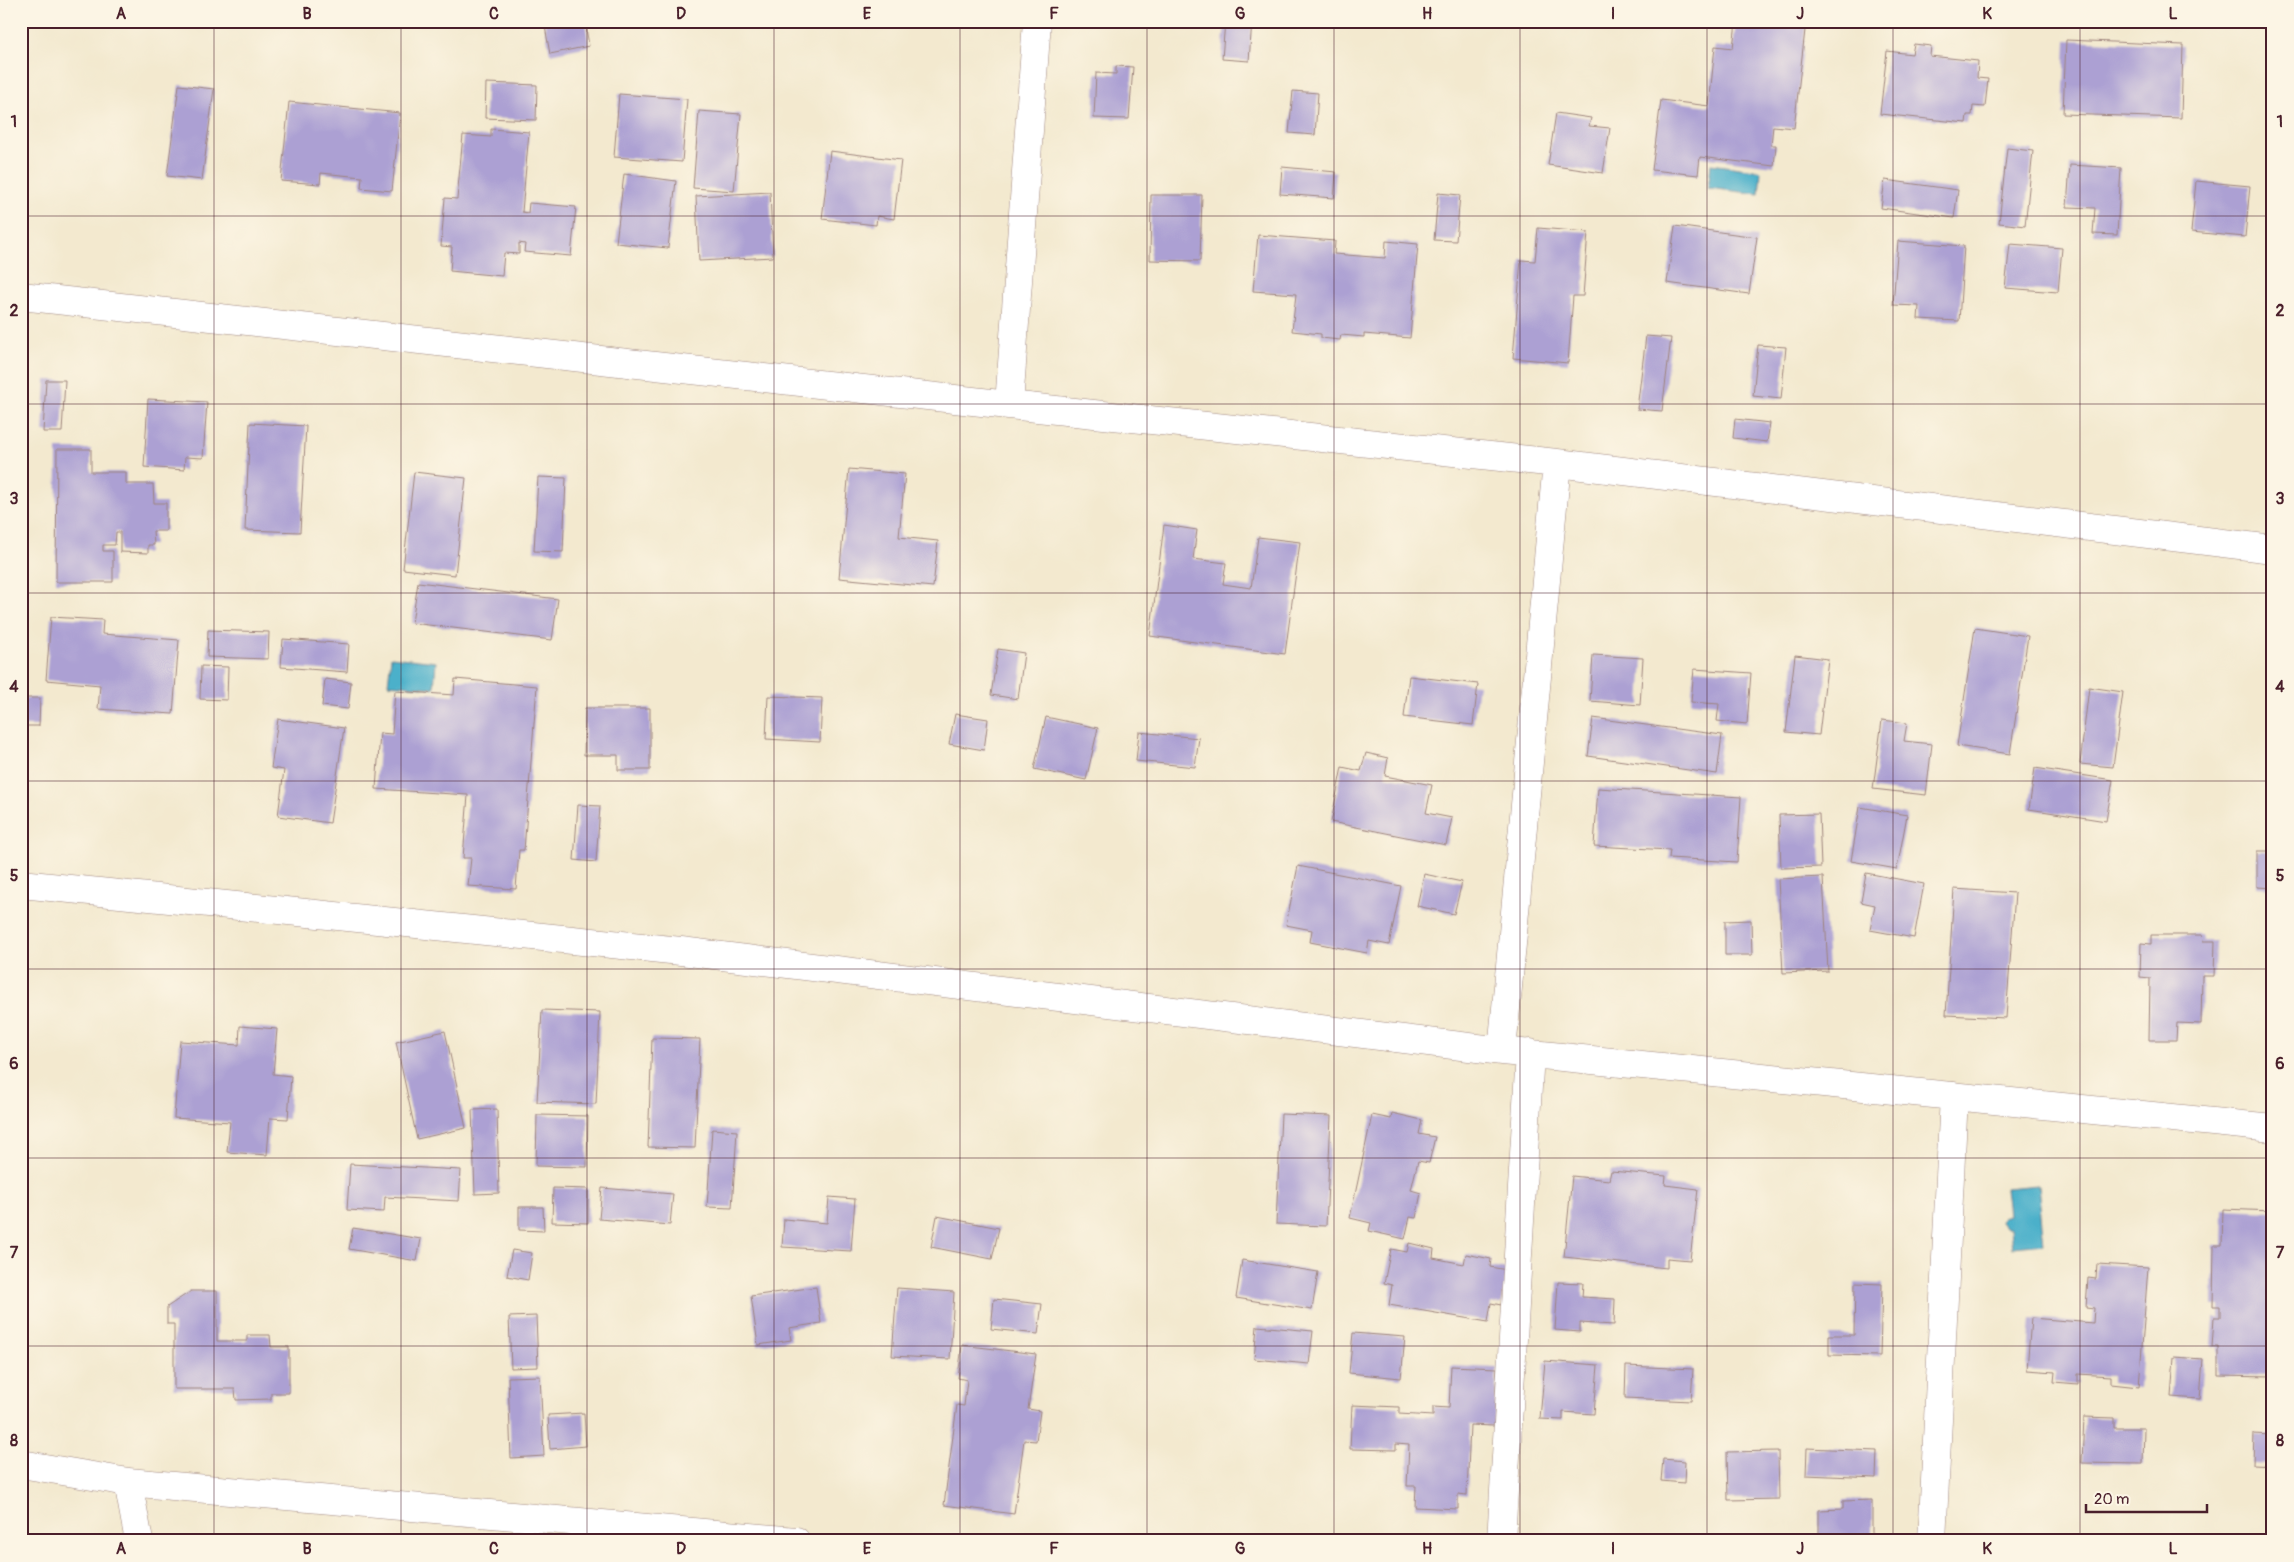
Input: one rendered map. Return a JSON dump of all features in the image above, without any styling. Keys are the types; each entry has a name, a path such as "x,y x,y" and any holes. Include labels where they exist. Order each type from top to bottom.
{"street":[{"path":"1009,405 1037,21"},
{"path":"21,296 1009,405 1557,463 2273,549"},
{"path":"1502,1051 1557,463"},
{"path":"21,884 681,951 1502,1051 2273,1128"},
{"path":"1501,1541 1530,1053"},
{"path":"1932,1541 1954,1096"},
{"path":"21,1464 128,1482 796,1541"},
{"path":"128,1482 139,1541"}],"water":[{"path":"1711,164 1761,171 1759,194 1708,188"},
{"path":"391,657 436,662 434,688 388,684"},
{"path":"2038,1185 2044,1244 2012,1247 2010,1227 2006,1227 2001,1221 2003,1216 2009,1214 2006,1188"}],"building":[{"path":"544,21 585,21 589,46 550,54"},
{"path":"1225,21 1252,21 1249,61 1222,59"},
{"path":"1761,21 1806,21 1794,128 1773,126 1771,145 1776,145 1774,166 1700,157 1698,175 1652,170 1661,100 1709,106 1715,46 1733,48 1736,22 1760,25"},
{"path":"1964,21 1990,21 1989,28 1963,27"},
{"path":"2066,40 2183,45 2181,118 2063,114"},
{"path":"1914,44 1931,46 1930,56 1978,61 1977,78 1988,79 1985,107 1973,106 1972,115 1967,115 1966,123 1880,114 1887,51 1912,54"},
{"path":"1116,66 1133,67 1129,119 1094,118 1096,73 1116,74"},
{"path":"486,83 537,85 536,120 485,118"},
{"path":"179,85 214,89 202,180 167,176"},
{"path":"1293,91 1318,93 1315,135 1289,133"},
{"path":"619,94 687,99 682,162 614,157"},
{"path":"289,102 400,113 392,191 361,188 362,177 321,173 320,184 281,181"},
{"path":"699,111 741,114 734,191 693,188"},
{"path":"1556,113 1591,118 1589,126 1610,128 1603,173 1548,165"},
{"path":"491,129 529,132 522,212 528,213 529,203 576,207 571,256 524,252 525,244 519,243 519,254 504,253 502,276 450,271 452,247 441,246 445,198 457,199 463,135 491,137"},
{"path":"2007,148 2033,151 2025,226 1999,223"},
{"path":"830,151 901,160 894,219 877,216 876,225 822,219"},
{"path":"2070,165 2121,168 2117,235 2093,234 2095,208 2067,207"},
{"path":"1282,167 1336,172 1334,198 1280,194"},
{"path":"624,174 676,181 668,248 616,243"},
{"path":"1885,180 1958,190 1954,218 1881,208"},
{"path":"2196,181 2250,186 2245,237 2191,232"},
{"path":"770,192 773,257 699,261 696,196"},
{"path":"1438,193 1460,195 1456,241 1434,240"},
{"path":"1151,195 1202,195 1200,261 1150,260"},
{"path":"2272,211 2273,240 2268,240"},
{"path":"1675,226 1757,237 1749,294 1667,283"},
{"path":"1538,228 1588,232 1583,296 1573,296 1568,363 1513,358 1521,260 1535,261"},
{"path":"1258,235 1335,241 1334,254 1385,258 1386,241 1418,244 1410,338 1364,334 1364,337 1341,335 1340,340 1321,338 1321,334 1292,331 1296,294 1253,291"},
{"path":"1898,241 1964,246 1959,321 1918,319 1919,306 1893,305"},
{"path":"2010,244 2062,248 2058,292 2005,288"},
{"path":"1646,336 1671,338 1662,411 1637,409"},
{"path":"1758,345 1786,347 1781,399 1753,396"},
{"path":"46,380 65,380 62,432 43,432"},
{"path":"148,399 207,402 203,458 185,457 184,470 144,467"},
{"path":"1735,419 1770,423 1767,442 1733,438"},
{"path":"250,423 306,426 300,532 245,530"},
{"path":"57,449 91,449 91,472 126,472 126,484 153,484 154,503 166,503 166,531 153,531 154,545 148,545 148,553 120,552 120,532 116,532 115,545 103,545 103,551 113,551 113,582 56,582"},
{"path":"849,469 905,474 899,537 938,541 933,587 839,578"},
{"path":"414,472 466,478 455,575 403,569"},
{"path":"538,477 566,478 563,552 534,551"},
{"path":"1164,525 1197,530 1193,559 1226,563 1223,584 1251,588 1258,537 1300,542 1285,654 1150,636"},
{"path":"418,582 558,599 552,640 412,623"},
{"path":"51,617 103,620 102,634 179,640 173,714 98,709 100,685 46,680"},
{"path":"1975,628 2028,636 2010,754 1957,746"},
{"path":"208,630 269,632 268,659 207,657"},
{"path":"283,639 349,644 347,672 281,667"},
{"path":"998,649 1024,653 1018,699 991,695"},
{"path":"1593,655 1643,658 1640,705 1590,701"},
{"path":"1795,655 1828,659 1819,735 1786,732"},
{"path":"201,666 228,667 227,700 200,699"},
{"path":"1694,669 1751,673 1747,724 1717,721 1719,704 1691,702"},
{"path":"1409,676 1478,684 1473,725 1404,717"},
{"path":"325,679 351,682 348,709 322,706"},
{"path":"455,679 537,686 524,850 519,850 516,889 468,886 471,858 463,858 468,795 376,789 380,733 392,734 395,691 454,695"},
{"path":"2089,687 2123,692 2113,767 2080,764"},
{"path":"768,696 822,698 820,742 766,739"},
{"path":"21,698 40,698 39,726 21,726"},
{"path":"585,708 650,708 650,770 618,770 618,755 584,755"},
{"path":"955,714 988,719 984,750 949,744"},
{"path":"1046,717 1098,728 1086,780 1034,769"},
{"path":"1593,718 1722,735 1717,774 1588,756"},
{"path":"278,719 344,728 330,823 278,816 284,770 271,768"},
{"path":"1882,720 1907,723 1904,741 1932,744 1926,795 1873,789"},
{"path":"1139,732 1199,738 1195,767 1136,761"},
{"path":"1366,753 1388,758 1385,776 1432,785 1426,813 1452,818 1446,845 1331,822 1342,767 1361,771"},
{"path":"2035,768 2113,780 2106,821 2029,809"},
{"path":"1598,788 1741,797 1737,862 1669,858 1670,850 1594,846"},
{"path":"578,805 600,806 596,862 574,860"},
{"path":"1860,807 1907,815 1897,869 1851,861"},
{"path":"1819,814 1821,867 1781,868 1779,815"},
{"path":"2257,851 2273,851 2273,888 2257,887"},
{"path":"1298,866 1401,886 1389,945 1369,941 1367,953 1310,942 1312,930 1286,925"},
{"path":"1866,873 1924,884 1914,938 1870,930 1875,905 1861,902"},
{"path":"1424,874 1462,882 1454,914 1417,906"},
{"path":"1823,877 1828,971 1783,973 1778,879"},
{"path":"1954,889 2015,893 2006,1018 1946,1015"},
{"path":"1751,920 1752,955 1725,955 1725,921"},
{"path":"2151,935 2202,935 2203,941 2215,941 2214,976 2202,976 2201,1024 2177,1023 2176,1040 2149,1040 2150,978 2140,977 2141,943 2151,944"},
{"path":"542,1010 600,1012 596,1104 537,1102"},
{"path":"240,1026 277,1029 273,1074 291,1076 288,1119 270,1118 267,1155 227,1152 230,1122 174,1118 180,1041 239,1045"},
{"path":"445,1031 466,1128 417,1139 396,1042"},
{"path":"652,1038 700,1039 695,1148 648,1147"},
{"path":"497,1109 499,1193 475,1194 472,1110"},
{"path":"1392,1113 1422,1120 1419,1134 1435,1137 1429,1163 1418,1161 1411,1190 1421,1193 1416,1218 1410,1217 1405,1239 1369,1231 1371,1223 1350,1218 1372,1115 1391,1119"},
{"path":"1281,1114 1331,1116 1326,1226 1276,1224"},
{"path":"537,1115 588,1116 587,1167 536,1166"},
{"path":"712,1129 737,1131 732,1208 707,1207"},
{"path":"350,1164 461,1170 459,1201 385,1197 384,1212 347,1210"},
{"path":"1611,1171 1666,1176 1665,1185 1698,1189 1690,1260 1667,1258 1667,1268 1564,1257 1572,1176 1609,1180"},
{"path":"553,1188 588,1189 588,1223 552,1222"},
{"path":"602,1188 673,1194 670,1225 599,1219"},
{"path":"829,1197 855,1199 851,1251 782,1247 784,1219 827,1223"},
{"path":"519,1207 543,1207 544,1231 519,1230"},
{"path":"2223,1209 2273,1211 2273,1376 2218,1375 2218,1347 2212,1347 2214,1318 2220,1318 2220,1306 2213,1306 2214,1245 2222,1245"},
{"path":"937,1216 999,1228 992,1259 931,1247"},
{"path":"353,1228 421,1239 417,1261 349,1249"},
{"path":"1409,1243 1434,1249 1433,1258 1464,1264 1466,1254 1491,1259 1490,1267 1507,1270 1501,1305 1491,1303 1488,1322 1389,1305 1392,1285 1384,1283 1391,1249 1407,1252"},
{"path":"512,1250 532,1253 528,1280 507,1276"},
{"path":"1242,1260 1318,1272 1312,1310 1236,1298"},
{"path":"2097,1264 2148,1267 2139,1387 2111,1384 2111,1376 2078,1374 2078,1384 2054,1382 2055,1372 2027,1370 2031,1318 2093,1323 2094,1308 2086,1307 2088,1278 2096,1279"},
{"path":"1558,1282 1583,1283 1582,1297 1615,1299 1614,1325 1580,1323 1580,1332 1555,1330"},
{"path":"1855,1283 1882,1284 1880,1356 1829,1355 1829,1335 1854,1335"},
{"path":"816,1287 821,1323 789,1328 791,1340 758,1345 751,1296"},
{"path":"897,1288 954,1292 950,1359 892,1356"},
{"path":"191,1291 217,1291 217,1341 247,1341 247,1335 270,1335 271,1347 289,1347 289,1393 271,1393 271,1399 236,1400 235,1389 174,1389 174,1324 167,1324 167,1307"},
{"path":"994,1299 1042,1304 1038,1334 991,1329"},
{"path":"536,1316 538,1367 511,1368 509,1317"},
{"path":"1257,1326 1313,1331 1309,1364 1254,1359"},
{"path":"1353,1333 1405,1337 1401,1378 1349,1373"},
{"path":"962,1345 1036,1354 1028,1409 1040,1411 1036,1441 1024,1440 1014,1514 944,1505 957,1405 964,1406 967,1380 958,1378"},
{"path":"2174,1357 2203,1359 2200,1399 2171,1397"},
{"path":"1545,1361 1598,1365 1594,1414 1563,1412 1563,1420 1540,1419"},
{"path":"1451,1366 1497,1368 1494,1426 1470,1425 1467,1495 1458,1494 1458,1509 1415,1507 1416,1486 1407,1486 1409,1445 1396,1444 1396,1450 1350,1449 1352,1405 1399,1407 1399,1414 1433,1416 1433,1407 1449,1408"},
{"path":"1626,1366 1693,1369 1691,1401 1625,1398"},
{"path":"540,1376 544,1456 511,1458 508,1377"},
{"path":"584,1413 586,1446 550,1449 548,1415"},
{"path":"2084,1417 2114,1418 2114,1428 2144,1428 2143,1464 2082,1463"},
{"path":"2254,1434 2273,1435 2273,1465 2253,1464"},
{"path":"1807,1448 1877,1451 1876,1478 1806,1475"},
{"path":"1778,1451 1779,1499 1728,1500 1727,1452"},
{"path":"1663,1459 1685,1461 1684,1483 1661,1481"},
{"path":"1872,1500 1872,1541 1819,1541 1819,1510 1843,1509 1843,1501"}]}
